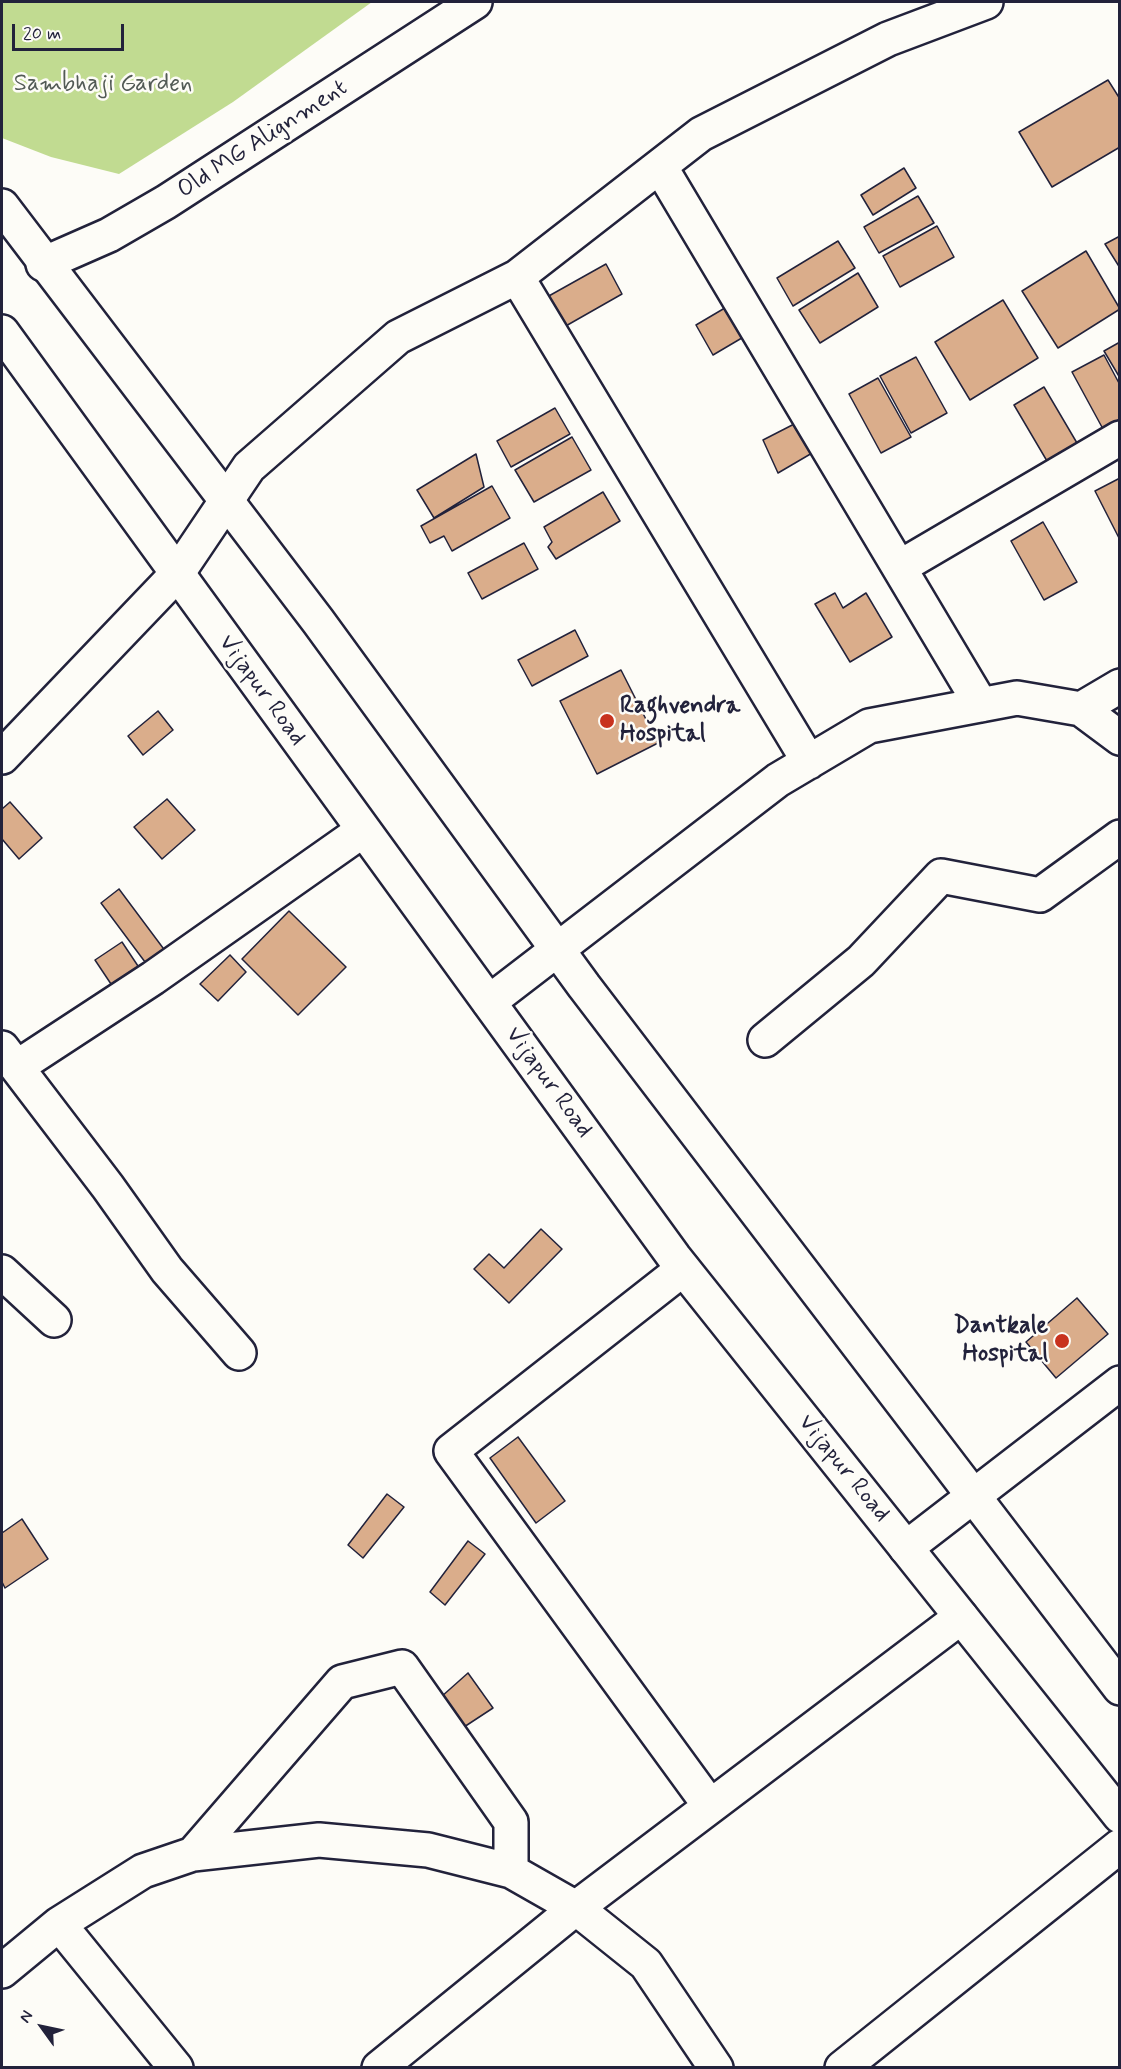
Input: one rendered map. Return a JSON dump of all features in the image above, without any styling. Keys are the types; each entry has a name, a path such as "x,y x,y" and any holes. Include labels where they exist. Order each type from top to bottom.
{"street":[{"name":"Old MG Alignment","path":"43,264 108,235 166,202 476,2"},
{"path":"2,757 177,574 249,467 398,337 517,277 711,129 888,39 986,2"},
{"path":"661,168 981,705"},
{"path":"2,206 43,264 318,621 556,949 1119,1688"},
{"path":"517,277 809,762"},
{"name":"Vijapur Road","path":"2,332 362,831 684,1269 1119,1816"},
{"path":"900,567 1119,438"},
{"path":"1081,709 1119,686"},
{"path":"489,1002 778,780 869,726 1017,698 1081,709 1119,738"},
{"path":"239,1353 167,1270 108,1187 9,1058 153,978 362,831"},
{"path":"765,1040 861,961 941,876 1040,894 1119,837"},
{"path":"684,1269 451,1451 710,1806"},
{"path":"2,1272 54,1320"},
{"path":"906,1548 1119,1383"},
{"path":"378,2067 576,1908 961,1617"},
{"path":"193,1854 342,1682 402,1667 511,1822 511,1871"},
{"path":"2,1971 59,1924 143,1871 193,1854 319,1840 428,1850 511,1871 576,1908 646,1964 716,2067"},
{"path":"842,2067 1119,1846"},
{"path":"59,1924 176,2067"}],"green space":[{"name":"Sambhaji Garden","path":"2,2 372,2 233,102 119,174 51,157 2,138"}],"building":[{"path":"1108,80 1120,99 1120,147 1052,187 1019,132"},
{"path":"904,168 916,188 873,215 861,195"},
{"path":"918,196 934,223 879,253 864,227"},
{"path":"937,226 954,257 900,287 883,256"},
{"path":"1120,236 1120,268 1105,244"},
{"path":"838,241 855,268 793,306 777,278"},
{"path":"1086,251 1120,309 1058,348 1022,291"},
{"path":"606,264 622,294 564,327 547,297"},
{"path":"858,273 878,307 820,343 799,310"},
{"path":"1003,300 1038,358 970,400 935,342"},
{"path":"735,302 752,332 713,355 696,325"},
{"path":"1120,342 1120,378 1104,351"},
{"path":"1104,355 1120,385 1120,419 1103,429 1072,372"},
{"path":"916,357 947,413 911,433 880,376"},
{"path":"878,378 911,437 881,453 849,394"},
{"path":"1044,387 1077,443 1047,461 1014,405"},
{"path":"555,408 570,434 511,467 497,441"},
{"path":"802,420 819,449 778,473 763,440"},
{"path":"572,437 591,470 534,502 515,470"},
{"path":"476,454 484,487 434,518 417,490"},
{"path":"1120,478 1120,540 1095,491"},
{"path":"492,486 510,518 452,551 444,536 430,543 421,526"},
{"path":"603,492 620,521 556,559 548,547 552,542 544,527"},
{"path":"1043,522 1077,582 1044,600 1011,541"},
{"path":"524,543 538,569 482,599 468,573"},
{"path":"835,593 843,608 866,593 892,637 850,662 815,604"},
{"path":"575,630 588,656 532,686 518,660"},
{"path":"621,670 658,743 597,774 560,701"},
{"path":"158,711 173,730 143,755 128,736"},
{"path":"167,799 195,830 162,859 134,827"},
{"path":"10,802 42,838 19,859 2,839 2,809"},
{"path":"119,889 166,952 148,966 101,903"},
{"path":"289,911 346,967 298,1015 242,959"},
{"path":"122,942 144,975 117,993 95,960"},
{"path":"230,955 246,972 218,1001 200,984"},
{"path":"541,1229 562,1249 509,1303 474,1269 489,1254 504,1268"},
{"path":"1077,1298 1108,1334 1056,1378 1026,1342"},
{"path":"518,1437 565,1501 536,1523 490,1458"},
{"path":"387,1494 404,1507 363,1558 348,1545"},
{"path":"22,1519 48,1559 5,1588 2,1582 2,1533"},
{"path":"468,1541 485,1554 445,1605 430,1592"},
{"path":"468,1673 493,1708 464,1727 441,1697"}],"place":[{"name":"Raghvendra Hospital","path":"607,721"},
{"name":"Dantkale Hospital","path":"1062,1341"}]}
